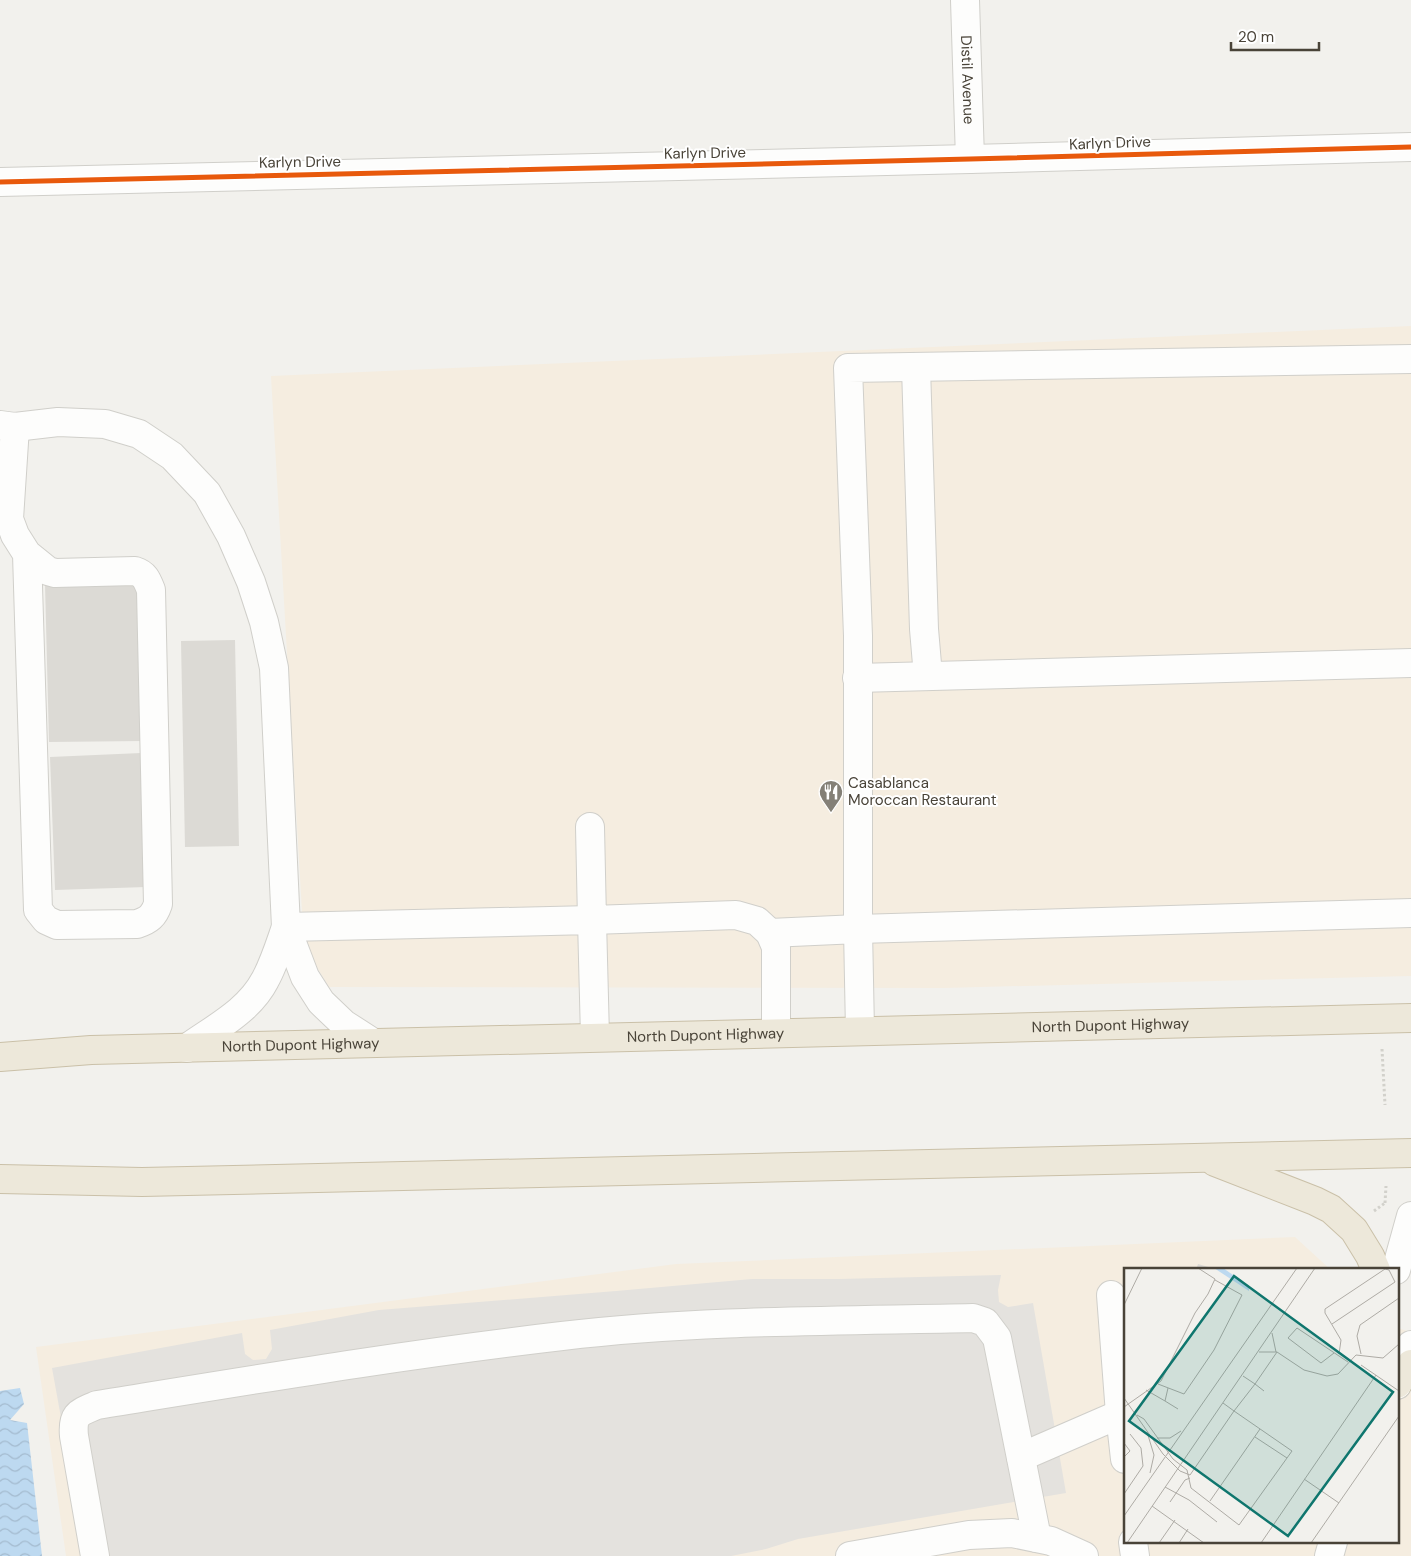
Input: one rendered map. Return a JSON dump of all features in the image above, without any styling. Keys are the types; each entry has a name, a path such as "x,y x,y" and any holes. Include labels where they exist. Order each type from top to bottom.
{"highway":[{"name":"North Dupont Highway","path":"0,1057 91,1050 372,1042 1411,1018"},
{"path":"0,1044 91,1050"},
{"path":"0,1179 142,1182 1411,1153"},
{"path":"1202,1158 1315,1201 1331,1209 1354,1230 1375,1268"},
{"path":"0,1198 142,1182"},
{"path":"1398,1383 1411,1364"}],"street":[{"name":"Distil Avenue","path":"965,0 970,160"},
{"name":"Karlyn Drive","path":"0,182 970,160 1411,147"},
{"path":"860,1031 858,636 848,368 1411,359"},
{"path":"916,367 924,620 928,676"},
{"path":"27,554 38,910 46,920 57,925 137,924 147,921 155,914 158,904 151,590 147,579 141,573 135,571 55,574 48,571 27,554 5,521 7,426 58,422 105,424 139,434 172,456 207,494 231,536 252,582 264,622 274,668 286,927 305,977 321,1002 344,1024 372,1042"},
{"path":"857,678 1411,663"},
{"path":"590,827 595,1037"},
{"path":"770,933 1411,913"},
{"path":"286,927 736,915 757,921 770,933 776,948 776,1032"},
{"path":"188,1048 242,1009 253,998 265,981 286,927"},
{"path":"1397,1268 1411,1216"},
{"path":"1111,1295 1124,1450"},
{"path":"95,1556 73,1423 81,1412 97,1405 300,1372 563,1336 715,1323 973,1318 985,1322 997,1338 1037,1538"},
{"path":"1398,1381 1411,1345"},
{"path":"1021,1458 1120,1414"},
{"path":"850,1556 969,1535 1012,1533 1051,1541 1084,1556"}],"path":[{"path":"1382,1049 1385,1105"},
{"path":"1384,1204 1386,1186"}],"shaded area":[{"path":"1411,326 1411,976 944,988 329,987 304,946 271,376"},
{"path":"1295,1237 1329,1268 1124,1268 1124,1544 1398,1544 1398,1328 1411,1332 1411,1556 66,1556 36,1347 676,1264"},
{"path":"1001,1275 998,1290 999,1302 1008,1307 1033,1303 1066,1493 798,1539 766,1549 731,1556 86,1556 52,1368 242,1333 245,1354 253,1360 266,1359 272,1349 270,1330 379,1310 752,1279"}],"water":[{"path":"20,1388 24,1404 10,1420 27,1423 42,1556 0,1556 0,1391"}],"building":[{"path":"139,582 143,741 49,742 45,584"},
{"path":"235,640 239,846 185,847 181,641"},
{"path":"141,753 146,887 55,890 50,757"},
{"path":"1198,1264 1212,1268 1197,1268"}],"cycle path":[{"path":"0,182 1411,147"}],"place":[{"name":"Casablanca Moroccan Restaurant","path":"831,813"}]}
